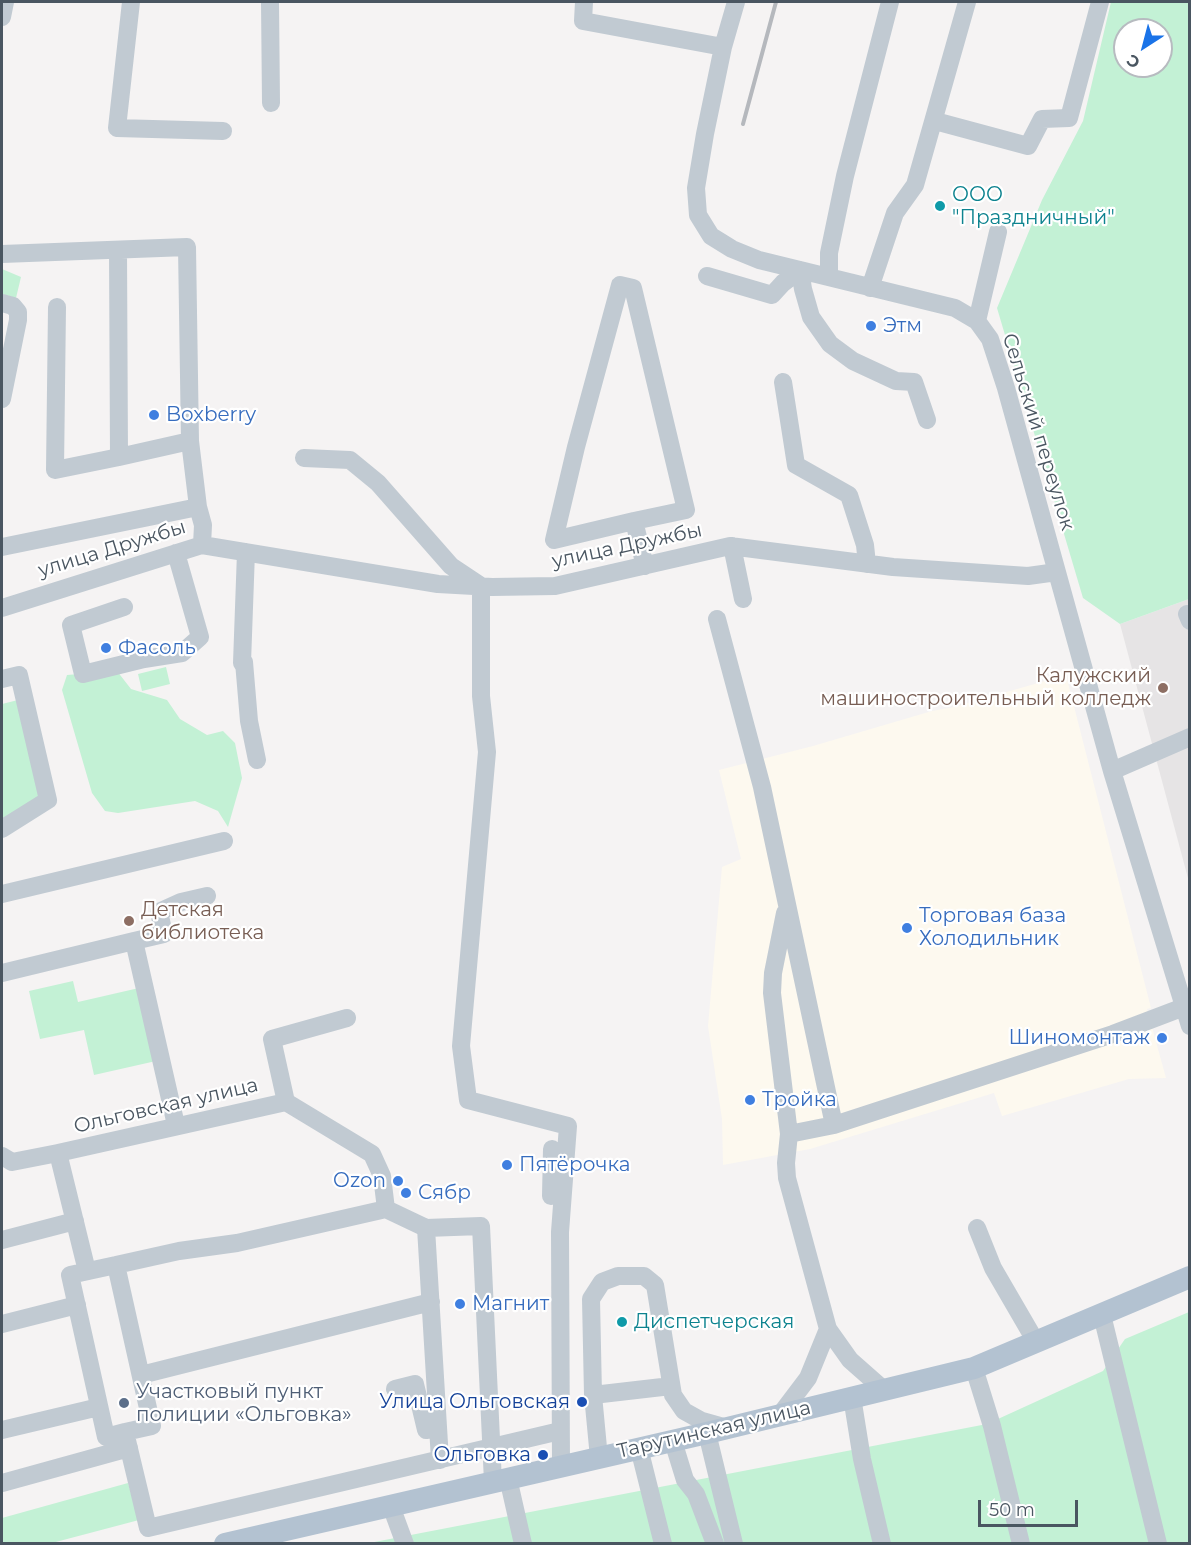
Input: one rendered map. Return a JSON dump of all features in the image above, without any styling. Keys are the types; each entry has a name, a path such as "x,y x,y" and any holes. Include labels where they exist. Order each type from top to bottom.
{"main road":[{"name":"Тарутинская улица","path":"225,1544 296,1536 391,1506 974,1368 1190,1277"}],"street":[{"path":"2,17 4,2"},
{"path":"131,2 117,128 223,131"},
{"path":"270,2 271,103"},
{"path":"585,2 583,21 723,47"},
{"name":"Сельский переулок","path":"736,2 723,47 696,188 698,215 711,236 732,249 759,260 955,308 977,321 990,339 1006,388 1112,771 1190,1026"},
{"path":"829,277 829,253 845,176 890,2"},
{"path":"870,288 895,213 915,185 967,2"},
{"path":"935,121 1028,146 1042,119 1069,118 1100,2"},
{"path":"977,321 999,232"},
{"path":"2,254 187,247 190,441 202,525 202,545"},
{"path":"118,250 119,457"},
{"path":"707,276 772,296 783,283 800,270 811,317 830,344 853,362 896,381 914,382 927,420"},
{"path":"620,285 633,288 686,510 634,521 554,540 576,447 620,285"},
{"path":"2,303 13,306 18,312 2,399"},
{"path":"57,307 55,470 190,441"},
{"path":"783,382 796,465 849,495 865,545 867,564"},
{"path":"304,458 350,460 378,483 451,566 481,586 480,696 487,752 461,1046 468,1100 568,1126 560,1232 561,1466"},
{"path":"2,548 198,507"},
{"path":"634,521 645,566"},
{"name":"улица Дружбы","path":"2,608 202,545 438,584 481,586 555,586 732,546 867,564 1028,576 1057,572"},
{"path":"732,546 743,599"},
{"path":"246,552 242,663 244,662 249,721 257,760"},
{"path":"124,607 71,625 83,674 144,659 182,653 200,637 176,553"},
{"path":"717,619 762,787 834,1125"},
{"path":"2,679 19,675 48,800 2,829"},
{"path":"1112,771 1190,737"},
{"path":"2,894 224,841"},
{"path":"2,973 164,934 159,912 181,902 207,896"},
{"path":"787,906 773,973 772,993 789,1134 787,1178 828,1329 850,1360 884,1390"},
{"path":"134,941 176,1125"},
{"path":"789,1134 834,1125 1113,1035 1184,1007"},
{"path":"347,1018 272,1039 286,1102 372,1154 382,1176 386,1209"},
{"name":"Ольговская улица","path":"87,1271 58,1153 286,1102"},
{"path":"552,1149 551,1197 560,1232"},
{"path":"2,1156 12,1162 58,1153"},
{"path":"127,1440 106,1437 70,1275 179,1251 237,1242 386,1209 426,1228 481,1226 491,1448 523,1544"},
{"path":"2,1240 75,1221"},
{"path":"426,1228 440,1460"},
{"path":"977,1228 993,1268 1036,1342"},
{"path":"2,1483 127,1440 152,1426 116,1265"},
{"path":"598,1458 593,1395 591,1299 602,1282 618,1276 644,1276 655,1285 673,1395 684,1411 717,1430 734,1544"},
{"path":"141,1375 431,1302"},
{"path":"2,1324 77,1305"},
{"path":"1102,1315 1158,1544"},
{"path":"780,1415 808,1378 828,1329"},
{"path":"974,1368 992,1426 1021,1544"},
{"path":"395,1389 415,1384 426,1430 438,1428"},
{"path":"593,1395 671,1386"},
{"path":"852,1397 862,1459 882,1544"},
{"path":"2,1430 99,1407"},
{"path":"127,1440 148,1528 561,1431"},
{"path":"673,1441 685,1480 696,1494 715,1544"},
{"path":"639,1448 663,1544"},
{"path":"391,1506 405,1544"}],"shaded area":[{"name":"Калужский машиностроительный колледж","path":"1189,599 1189,882 1120,624"},
{"path":"1066,675 1151,1008 1147,1009 1166,1078 1129,1079 1002,1116 994,1093 810,1149 723,1165 722,1119 708,1026 722,867 741,859 719,770"}],"green space":[{"path":"1111,2 1190,2 1189,599 1120,624 1083,598 997,308 1042,200 1083,121"},
{"path":"2,269 21,277 16,298 2,294"},
{"path":"166,667 170,684 142,691 138,674"},
{"path":"117,671 131,689 167,700 180,719 207,735 223,731 235,743 242,778 228,827 218,811 195,801 118,813 105,811 92,793 62,690 67,675"},
{"path":"18,700 41,798 2,824 2,704"},
{"path":"73,981 78,1002 139,988 156,1061 94,1075 84,1030 40,1039 29,991"},
{"path":"1189,1312 1189,1543 364,1544 987,1424 1103,1371 1125,1339"},
{"path":"128,1483 139,1520 52,1543 2,1544 2,1518"}],"railway":[{"path":"743,124 776,2"}],"place":[{"name":"ООО \"Праздничный\"","path":"940,206"},
{"name":"Этм","path":"871,326"},
{"name":"Boxberry","path":"154,415"},
{"name":"Фасоль","path":"106,648"},
{"name":"Калужский машиностроительный колледж","path":"1163,688"},
{"name":"Детская библиотека","path":"129,921"},
{"name":"Торговая база Холодильник","path":"907,928"},
{"name":"Шиномонтаж","path":"1162,1038"},
{"name":"Тройка","path":"750,1100"},
{"name":"Пятёрочка","path":"507,1165"},
{"name":"Ozon","path":"398,1181"},
{"name":"Сябр","path":"406,1193"},
{"name":"Магнит","path":"460,1304"},
{"name":"Диспетчерская","path":"622,1322"},
{"name":"Улица Ольговская","path":"582,1402"},
{"name":"Участковый пункт полиции «Ольговка»","path":"124,1403"},
{"name":"Ольговка","path":"543,1455"}]}
